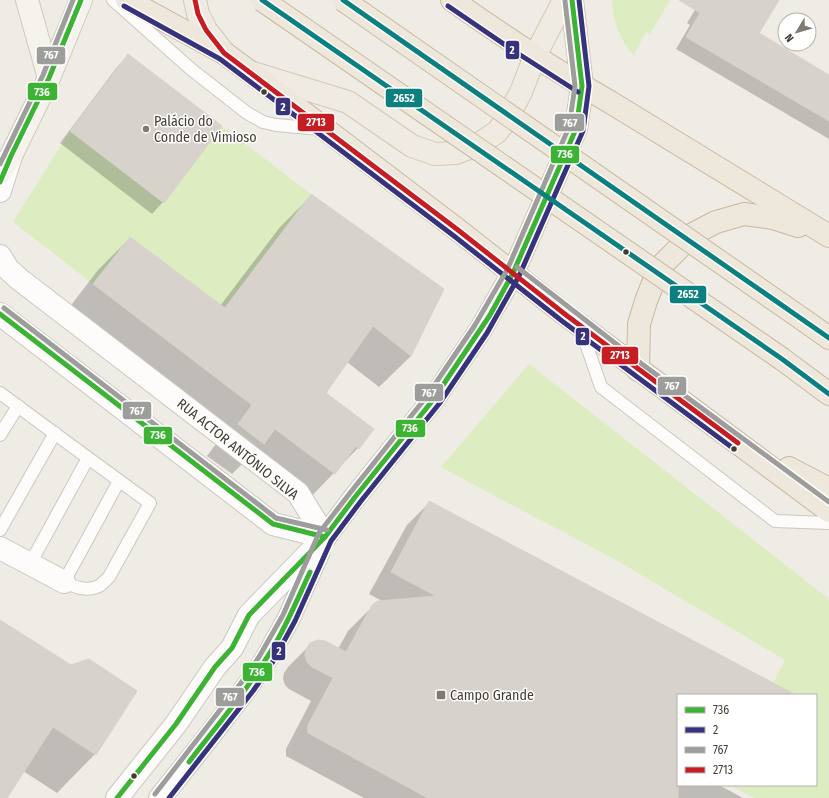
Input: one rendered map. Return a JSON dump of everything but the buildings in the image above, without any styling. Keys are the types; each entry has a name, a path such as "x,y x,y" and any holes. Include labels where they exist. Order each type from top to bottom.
{"highway":[{"path":"127,0 224,53 458,230 638,370 738,442 829,511"},
{"path":"262,0 782,359 829,394"},
{"path":"343,0 829,338"},
{"path":"452,0 508,39 582,86 829,236"},
{"path":"638,370 639,324 659,268 693,234 716,222 744,214 773,218 829,236"},
{"path":"738,442 829,489"}],"main road":[{"path":"28,0 49,78"},
{"path":"6,165 49,78 81,0"},
{"path":"195,0 198,14 206,30 224,53"},
{"path":"250,72 348,102 412,146 435,154 456,153 479,144 497,132 506,120 521,92 535,56 564,0"},
{"path":"513,273 576,129 582,86 572,0"}],"street":[{"path":"0,191 6,165"},
{"name":"RUA ACTOR ANTÓNIO SILVA","path":"0,256 8,269 9,280 298,493 325,537"},
{"path":"117,798 176,724 215,667 232,648 249,615 325,537 433,400 481,329 513,273"},
{"path":"0,314 273,524 325,537"},
{"path":"160,798 212,733 265,661 289,618 325,537"},
{"path":"0,548 64,582"}],"lane":[{"path":"113,0 192,70 247,113 263,122 325,130"},
{"path":"0,182 6,165"},
{"path":"580,326 601,387 775,522 829,523"},
{"path":"0,393 55,433 150,504 109,577 99,586 88,590 76,588 64,582 119,481"},
{"path":"0,435 18,406"},
{"path":"0,530 55,433"},
{"path":"30,564 88,458"}],"green space":[{"path":"612,0 670,0 650,34 646,32 634,55 626,46 617,27"},
{"path":"222,126 311,194 224,308 130,237 93,284 13,222 70,131 164,203"},
{"path":"529,364 829,599 829,798 755,798 731,786 817,786 817,694 768,694 785,660 616,560 441,467"}],"transit line":[{"name":"767","path":"0,164 43,75 73,0"},
{"name":"736","path":"0,182 49,78 81,0"},
{"name":"2713","path":"195,0 198,14 206,30 224,53 458,230 566,315 738,443"},
{"name":"2652","path":"262,0 782,359 829,394"},
{"name":"2652","path":"343,0 829,338"},
{"name":"736","path":"117,798 176,724 215,667 232,648 249,615 325,537 355,497 433,400 490,315 513,273 576,129 582,86 572,0"},
{"name":"2","path":"169,798 253,691 271,665 295,621 331,541 361,501 439,404 487,333 519,276 583,131 589,86 579,0"},
{"name":"767","path":"155,794 241,683 259,657 283,615 319,533 427,396 475,325 507,270 569,127 575,86 565,1"},
{"name":"2","path":"124,6 220,59 454,236 562,321 734,449"},
{"name":"2","path":"448,6 578,92"},
{"name":"767","path":"517,267 642,364 829,502"},
{"name":"767","path":"4,308 276,518 327,530"},
{"name":"736","path":"0,314 273,524 325,537"},
{"name":"736","path":"189,762 247,688 271,651 289,618 310,572"}],"place":[{"name":"Palácio do Conde de Vimioso","path":"146,129"},
{"name":"Campo Grande","path":"441,695"}]}
